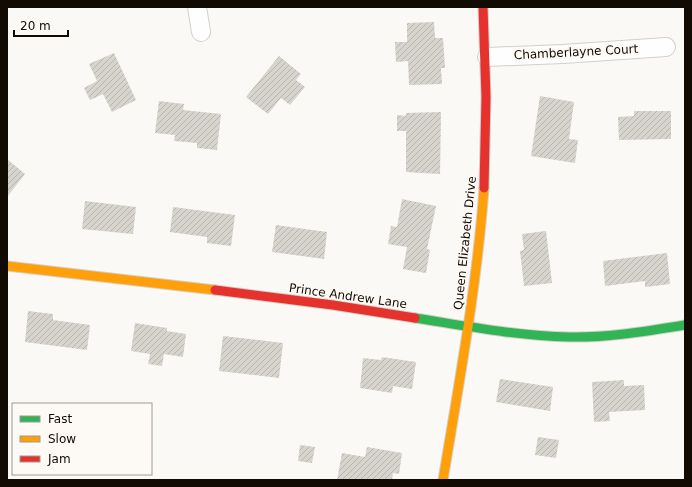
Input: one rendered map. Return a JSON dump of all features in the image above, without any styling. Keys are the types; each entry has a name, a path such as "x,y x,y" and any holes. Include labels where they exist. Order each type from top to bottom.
{"street":[{"path":"197,7 201,32"},
{"name":"Queen Elizabeth Drive","path":"443,480 468,327 479,248 485,169 487,92 487,57 483,7"},
{"name":"Chamberlayne Court","path":"487,57 563,54 666,47"},
{"name":"Prince Andrew Lane","path":"7,266 333,305 519,334 570,337 622,335 685,325"}],"building":[{"path":"434,22 435,38 443,38 445,68 441,68 442,84 409,85 408,61 396,62 395,42 407,42 407,23"},
{"path":"114,53 136,100 112,112 103,94 90,100 84,88 97,81 89,64"},
{"path":"279,56 301,74 296,80 305,87 290,105 281,98 268,114 246,97"},
{"path":"540,96 574,102 569,139 578,140 575,163 531,156"},
{"path":"159,101 184,104 183,110 221,114 217,150 197,148 197,143 174,141 175,135 155,133"},
{"path":"634,111 671,111 671,139 619,140 618,117 634,116"},
{"path":"441,112 440,174 406,172 406,131 397,131 397,115 406,116 406,113"},
{"path":"7,159 25,174 7,197"},
{"path":"402,199 436,206 427,249 430,250 426,273 403,269 407,247 388,244 391,226 397,227"},
{"path":"85,201 136,207 133,234 82,229"},
{"path":"173,207 235,215 231,246 207,243 207,237 170,232"},
{"path":"276,225 327,232 324,259 272,252"},
{"path":"546,231 552,283 524,286 520,251 524,250 522,234"},
{"path":"667,253 670,284 645,287 645,281 605,286 603,261"},
{"path":"28,311 53,314 53,320 90,325 87,350 25,342"},
{"path":"135,323 167,328 167,331 186,334 183,357 164,354 162,366 148,364 150,354 131,351"},
{"path":"223,336 283,343 279,378 219,371"},
{"path":"382,357 416,362 412,389 393,386 392,393 360,388 363,358 381,360"},
{"path":"500,379 553,387 550,411 496,402"},
{"path":"624,380 624,386 644,385 645,410 609,412 610,421 594,422 592,382"},
{"path":"538,437 559,440 556,458 535,455"},
{"path":"300,445 315,447 312,463 298,461"},
{"path":"367,447 402,453 399,474 393,473 392,480 337,480 342,453 365,457"}],"traffic: fast":[{"path":"415,318 511,333 569,337 613,335 685,325"}],"traffic: slow":[{"path":"443,480 472,298 484,188"},
{"path":"7,266 215,290"}],"traffic: jam":[{"path":"483,7 486,97 484,188"},
{"path":"215,290 333,305 415,318"}]}
